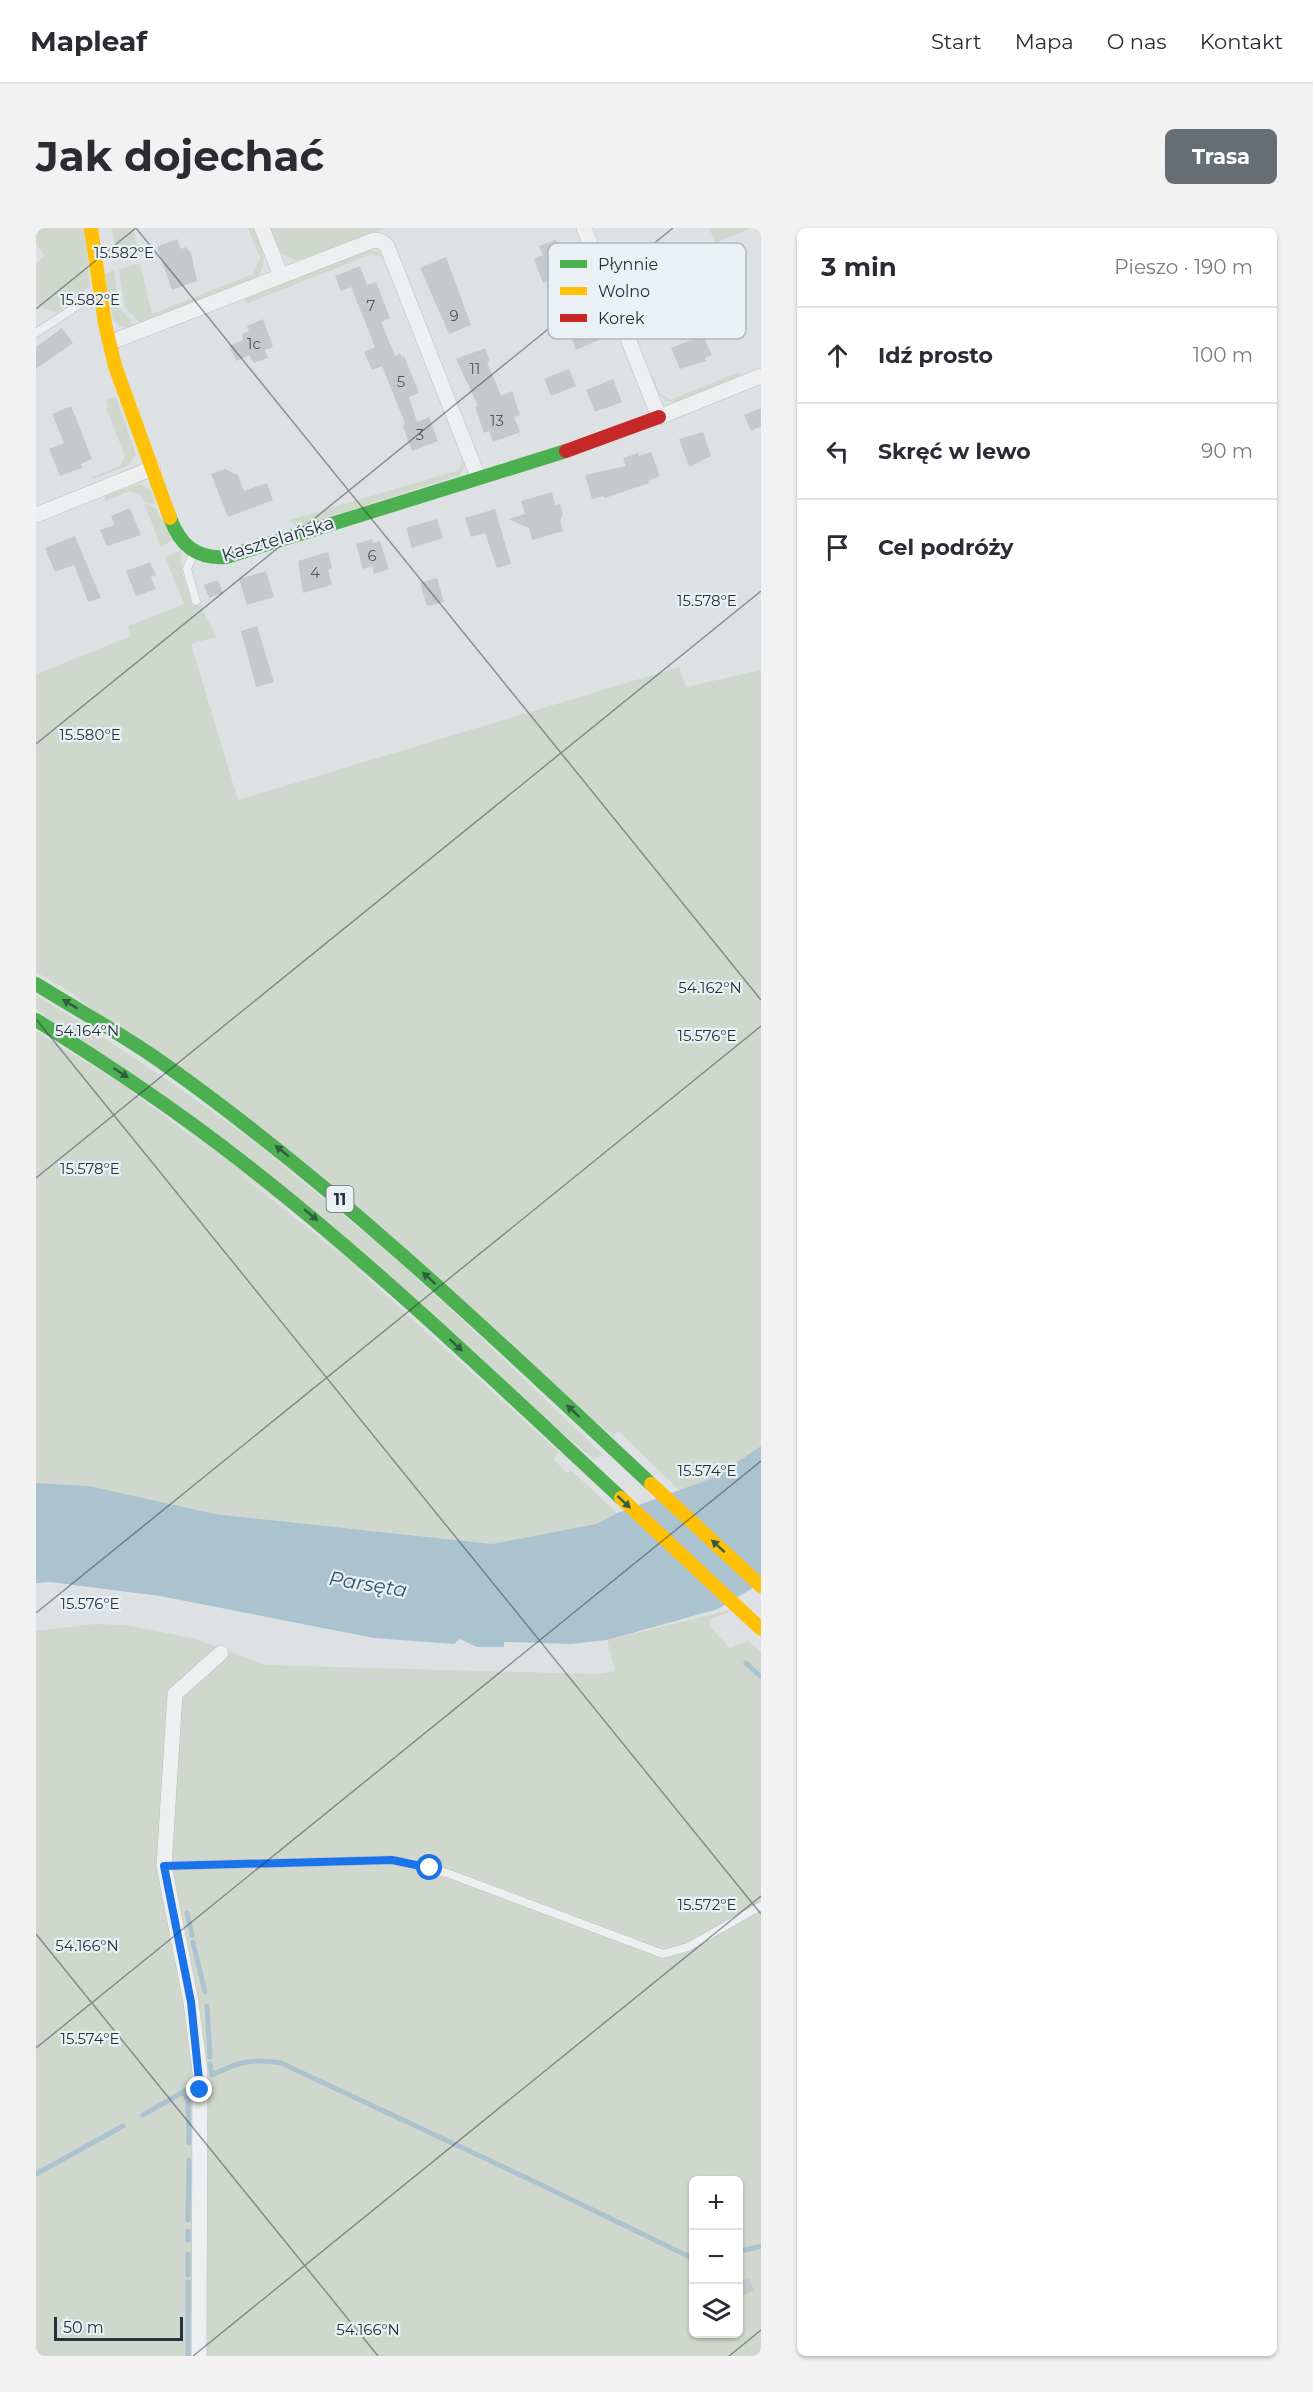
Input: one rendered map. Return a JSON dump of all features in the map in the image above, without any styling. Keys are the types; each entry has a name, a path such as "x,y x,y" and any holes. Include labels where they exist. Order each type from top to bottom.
{"main road":[{"name":"Kasztelańska","path":"91,228 109,343 176,534 194,553 208,558 226,557 612,436 659,417"},
{"name":"11","path":"36,984 165,1064 301,1166 404,1255 761,1586"},
{"name":"11","path":"36,1020 172,1108 296,1203 384,1279 761,1629"}],"street":[{"path":"262,228 281,276"},
{"path":"584,228 590,243"},
{"path":"109,343 374,240 381,241 387,246 478,477"},
{"path":"628,339 659,417"},
{"name":"Kasztelańska","path":"659,417 761,376"},
{"path":"36,515 153,468"},
{"path":"199,2356 200,2072 191,2002 164,1866 175,1694 221,1653"}],"lane":[{"path":"37,331 100,291"},
{"path":"194,553 187,569 196,601"},
{"path":"164,1866 392,1860 447,1873 663,1954 688,1947 761,1906"}],"shaded area":[{"path":"36,228 85,228 90,286 57,312 40,307 36,302 36,263 45,256 36,245"},
{"path":"112,228 133,228 139,254 118,261"},
{"path":"248,228 254,228 263,253 263,266 256,278 141,324 125,307 119,269 140,263 152,314 253,274 260,258"},
{"path":"270,228 386,228 297,261 281,253"},
{"path":"709,228 751,228 715,243"},
{"path":"368,250 377,251 384,257 372,254 246,304 244,299"},
{"path":"114,270 120,309 131,320 133,327 121,327 113,320 105,274"},
{"path":"739,372 740,377 676,402 665,400 662,397 656,390 649,375 652,374 659,392 670,400"},
{"path":"116,397 136,455 129,465 93,479 92,477 120,466 125,456 106,408 108,407 106,400"},
{"path":"446,417 465,464 460,475 296,528 290,520 459,470 463,460"},
{"path":"139,484 151,490 155,505 143,501 141,495 130,491 105,501 105,495"},
{"path":"144,503 156,508 172,540 161,547"},
{"path":"181,550 182,573 192,603 198,600 216,637 191,644 238,800 679,667 686,687 761,670 761,1446 715,1477 679,1490 618,1431 613,1436 72,993 36,972 36,674 131,636 128,626 184,604 165,557"},
{"path":"36,995 182,1090 321,1195 430,1290 604,1456 593,1458 36,1009"},
{"path":"36,1031 123,1085 302,1219 559,1452 553,1459 567,1473 571,1470 617,1513 596,1524 492,1544 215,1514 89,1486 36,1483"},
{"path":"739,1608 709,1620 712,1629 730,1648 748,1641 761,1652 761,2356 36,2356 36,1631 95,1624 126,1625 192,1638 266,1665 596,1674 615,1671 607,1640"}],"water":[{"name":"Parsęta","path":"761,1446 761,1583 718,1609 607,1640 571,1644 504,1642 504,1647 477,1647 460,1639 454,1644 374,1638 160,1596 50,1582 36,1583 36,1483 89,1486 215,1514 492,1544 596,1524 617,1513 715,1477"}],"building":[{"path":"177,239 181,249 186,247 191,253 197,281 172,290 157,247"},
{"path":"556,240 557,243 548,243 548,281 543,283 534,259 543,255 539,246"},
{"path":"446,257 471,325 449,334 420,268"},
{"path":"360,266 367,285 376,282 390,318 381,322 395,356 400,353 402,357 404,356 419,393 409,397 417,422 429,417 438,441 412,451 403,427 405,423 382,366 372,370 364,352 375,347 351,287 341,291 335,276"},
{"path":"263,319 273,347 265,350 268,358 253,363 250,355 236,361 229,346 243,340 242,334 249,331 247,326"},
{"path":"62,328 73,343 36,369 36,347"},
{"path":"572,339 599,339 599,340 576,350"},
{"path":"693,339 705,339 712,355 705,358 706,361 680,369 671,348"},
{"path":"485,348 490,361 487,362 501,396 512,391 520,415 514,417 520,432 493,442 489,431 484,433 475,407 478,406 456,359"},
{"path":"569,369 576,386 551,396 544,379"},
{"path":"613,379 622,402 595,412 586,390"},
{"path":"71,406 92,459 81,464 82,468 60,476 49,449 64,443 52,414"},
{"path":"761,408 761,426 751,431 744,415"},
{"path":"703,432 711,456 689,467 679,439"},
{"path":"651,452 660,476 648,481 649,483 605,498 604,496 592,499 585,475 626,466 623,458"},
{"path":"225,469 238,475 244,491 267,483 273,500 228,517 211,474"},
{"path":"552,492 555,505 560,504 563,514 560,520 563,531 532,540 529,528 508,519 525,514 521,501"},
{"path":"130,508 141,535 107,546 100,530 114,525 111,516"},
{"path":"495,509 511,564 497,568 485,533 471,537 465,518"},
{"path":"437,519 443,538 412,548 406,528"},
{"path":"75,536 101,598 88,602 74,565 55,572 45,548"},
{"path":"372,539 373,543 380,541 389,569 374,574 372,566 363,569 356,544"},
{"path":"328,552 332,568 328,570 332,585 303,593 298,561"},
{"path":"150,562 156,575 151,577 156,589 136,596 126,571"},
{"path":"266,571 274,597 247,605 239,579"},
{"path":"437,578 444,602 427,606 420,583"},
{"path":"218,580 223,593 209,598 204,585"},
{"path":"257,626 274,682 256,687 241,631"},
{"path":"749,2278 754,2291 743,2295 743,2280"}],"waterway":[{"path":"746,1663 761,1677"},
{"path":"187,1913 192,1935"},
{"path":"193,1942 205,1992"},
{"path":"207,2006 210,2057"},
{"path":"210,2064 212,2075 245,2062 281,2063 689,2257"},
{"path":"143,2115 190,2088"},
{"path":"184,2092 188,2101 189,2143"},
{"path":"36,2174 123,2126"},
{"path":"188,2220 189,2160"},
{"path":"188,2231 188,2240"},
{"path":"743,2251 761,2246"},
{"path":"188,2254 188,2275"},
{"path":"188,2282 188,2356"}],"traffic: fast":[{"path":"170,518 179,536 190,548 206,556 226,557 566,451"},
{"path":"36,984 151,1055 294,1163 475,1320 651,1484"},
{"path":"36,1020 166,1106 291,1201 435,1325 621,1498"}],"traffic: slow":[{"path":"91,228 105,324 115,366 170,518"},
{"path":"651,1484 761,1586"},
{"path":"621,1498 761,1629"}],"traffic: jam":[{"path":"566,451 659,417"}],"route":[{"path":"200,2090 200,2072 191,2002 177,1944 164,1866 392,1860 430,1868"}]}
